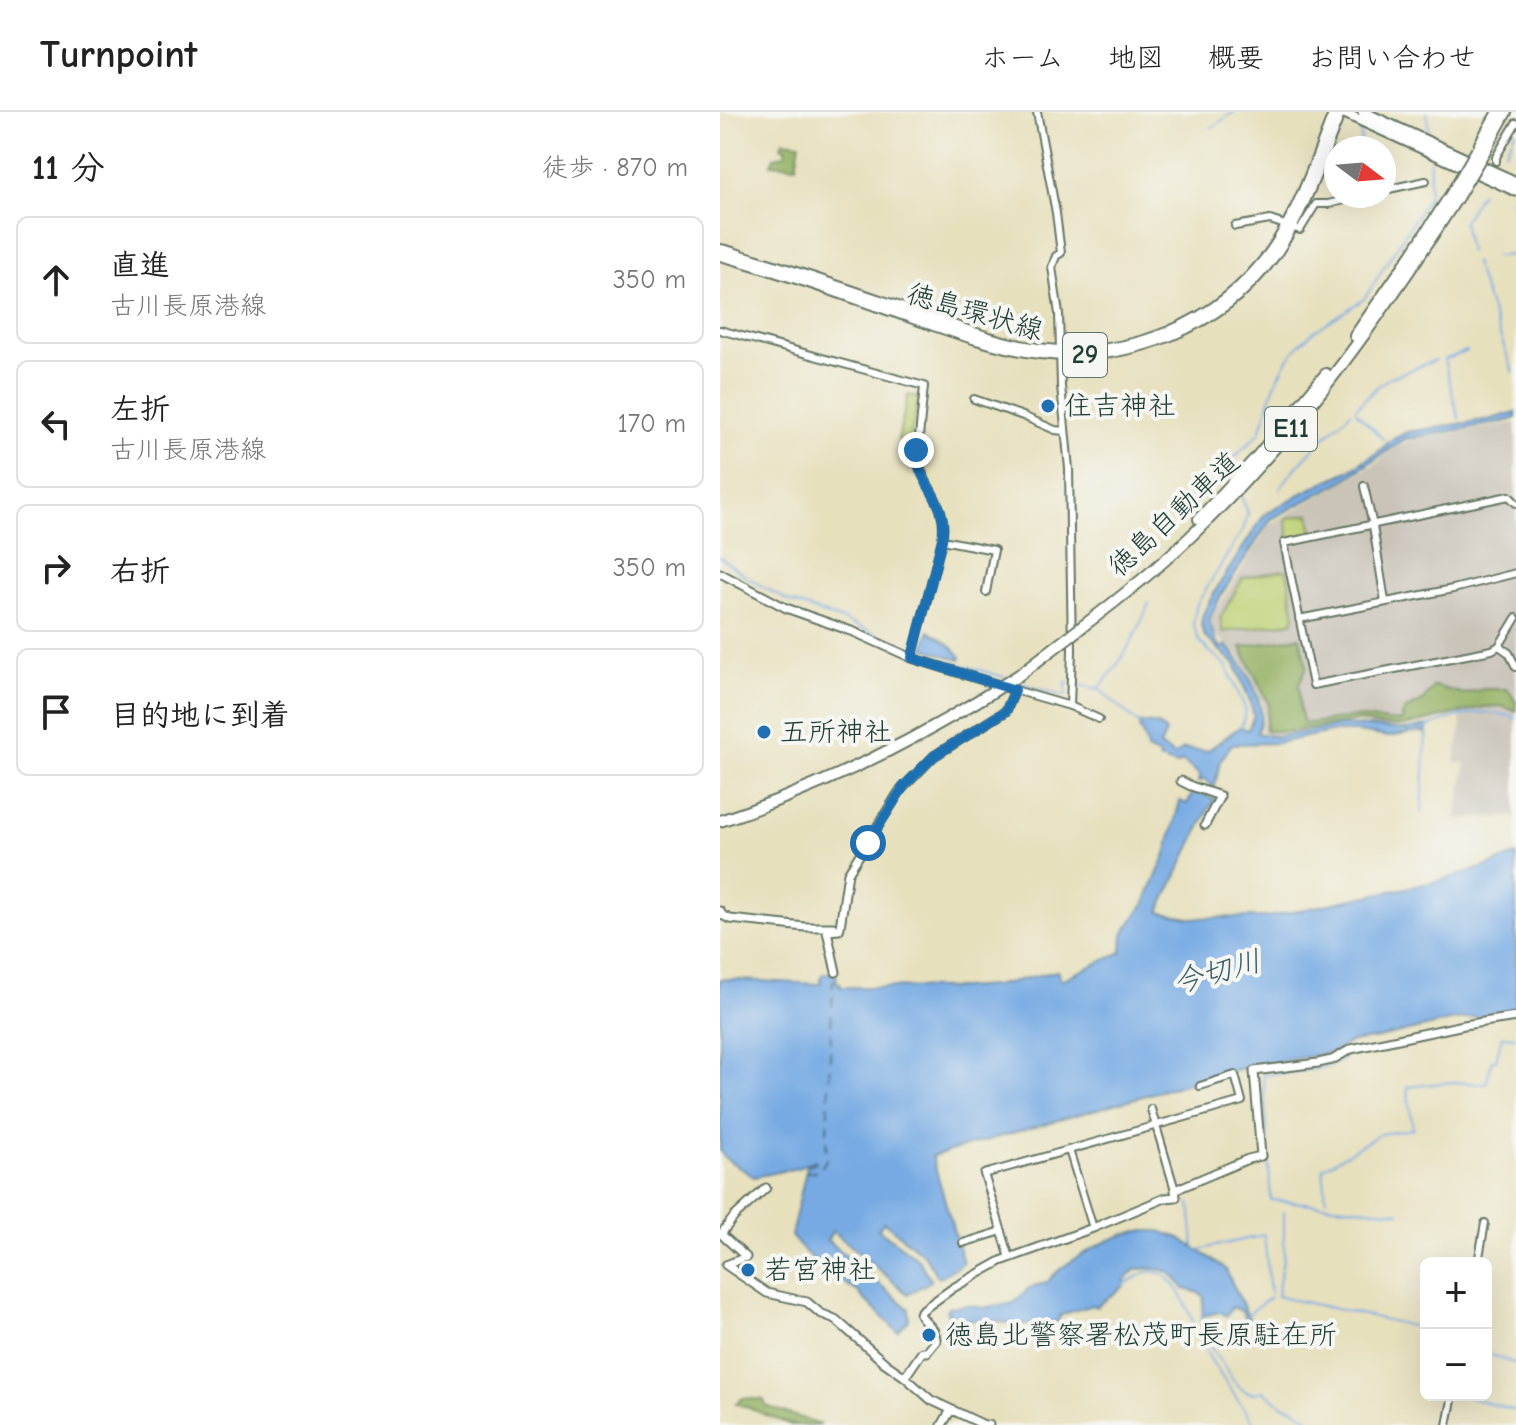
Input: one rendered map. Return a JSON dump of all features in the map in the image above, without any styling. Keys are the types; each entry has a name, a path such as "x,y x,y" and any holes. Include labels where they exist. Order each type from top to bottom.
{"highway":[{"path":"1342,112 1516,191"},
{"path":"1363,112 1516,182"},
{"name":"徳島自動車道","path":"1481,151 1498,112"},
{"name":"徳島自動車道","path":"720,821 847,773 989,694 1083,626 1181,538 1256,458 1332,366 1455,194 1506,112"}],"main road":[{"name":"徳島環状線","path":"720,256 974,340 1021,352 1105,354 1136,349 1188,330 1208,319 1258,277 1276,254 1334,112"},
{"name":"徳島環状線","path":"1288,227 1310,188 1342,112"},
{"name":"徳島環状線","path":"720,249 980,334 1060,353"},
{"path":"720,573 786,608 847,629 912,658 1015,690 1006,711 934,756 899,792 846,877 839,930 827,931 836,972"},
{"path":"1181,781 1220,796 1205,825"},
{"path":"720,911 730,919 805,927 840,927"},
{"path":"905,1377 922,1352 927,1352 936,1341 934,1329 923,1320 921,1311 953,1288 1010,1258 1165,1198 1176,1197 1175,1190 1261,1156 1254,1071 1318,1063 1332,1060 1351,1049 1516,1017"},
{"path":"766,1188 734,1217 721,1234 746,1257 726,1265 767,1293 807,1302 820,1313 835,1319 931,1400 989,1425"},
{"path":"942,1425 951,1410"}],"street":[{"path":"1037,112 1061,253 1056,256 1052,267 1059,314 1064,431 1069,469 1072,585 1070,706"},
{"path":"1496,161 1516,123"},
{"path":"1396,187 1426,181"},
{"path":"1235,226 1270,220 1302,230 1316,204 1324,204"},
{"path":"720,330 924,386 917,458 943,515 944,529 912,658"},
{"path":"974,399 1064,431"},
{"path":"1364,486 1385,601"},
{"path":"1516,503 1509,496 1284,543 1313,685 1492,650 1499,646 1516,618"},
{"path":"942,540 994,550 986,592"},
{"path":"1299,619 1453,589 1516,573"},
{"path":"1499,646 1509,653 1516,667"},
{"path":"1015,690 1070,706 1099,719"},
{"path":"1010,1258 984,1174 1242,1101 1235,1075 1200,1086"},
{"path":"1151,1109 1175,1190"},
{"path":"1069,1150 1093,1228"},
{"path":"1479,1257 1485,1223"},
{"path":"963,1243 1002,1231"},
{"path":"1447,1425 1452,1401"}],"shaded area":[{"path":"1516,423 1516,816 1456,819 1466,763 1455,763 1461,728 1460,713 1403,727 1335,724 1276,736 1267,734 1262,731 1262,702 1248,672 1238,654 1213,633 1211,619 1269,525 1375,464 1392,449 1405,443"}],"green space":[{"path":"783,141 800,143 796,166 771,164 774,157 784,155 787,149 781,146"},
{"path":"908,395 919,398 909,442 898,440"},
{"path":"1310,514 1313,534 1289,538 1286,518"},
{"path":"1287,571 1295,616 1292,622 1223,632 1220,618 1243,578"},
{"path":"1300,637 1307,667 1299,684 1304,724 1355,717 1403,721 1405,710 1423,701 1434,686 1464,694 1484,689 1508,689 1516,702 1516,711 1501,706 1484,707 1404,726 1357,721 1285,732 1265,730 1269,704 1241,647"},
{"path":"743,1398 764,1400 766,1406 821,1425 791,1425 736,1403"}],"water":[{"path":"1516,412 1516,418 1508,421 1405,439 1343,481 1271,519 1221,595 1210,618 1216,642 1232,651 1253,686 1261,714 1257,733 1277,737 1343,725 1407,730 1427,726 1427,736 1423,732 1388,737 1358,732 1330,732 1277,743 1232,744 1221,760 1213,792 1210,790 1211,784 1202,779 1198,782 1200,775 1182,761 1177,765 1159,759 1160,756 1147,750 1139,727 1141,723 1155,724 1164,729 1166,732 1160,746 1174,755 1184,749 1207,751 1240,727 1248,730 1254,716 1235,664 1205,637 1201,625 1215,591 1264,515 1346,472 1407,432"},
{"path":"929,631 950,645 961,657 960,660 924,648"},
{"name":"今切川","path":"1194,790 1215,800 1159,912 1189,918 1268,917 1439,881 1516,855 1516,1011 1450,1021 1351,1042 1333,1052 1234,1070 932,1156 963,1263 938,1278 925,1256 884,1222 878,1229 918,1259 931,1281 908,1294 833,1231 827,1240 909,1309 909,1320 898,1332 861,1294 814,1260 791,1236 807,1166 815,1160 797,1168 754,1177 725,1158 720,1151 720,979 821,984 821,976 825,973 836,974 840,987 962,988 994,986 1057,971 1061,980 1122,952 1123,934 1145,903 1166,854 1180,801 1187,804"},
{"path":"1139,1231 1159,1231 1180,1238 1225,1268 1249,1318 1249,1325 1242,1311 1232,1307 1227,1316 1220,1312 1202,1316 1204,1297 1200,1293 1184,1289 1169,1272 1152,1268 1136,1269 1125,1280 1124,1286 1096,1307 1092,1305 1061,1315 1057,1322 1034,1325 963,1319 954,1322 948,1316 946,1310 949,1306 983,1308 1014,1303 1029,1288 1049,1281 1061,1268 1081,1255 1112,1239"}],"waterway":[{"path":"1211,128 1234,112"},
{"path":"1427,112 1429,134"},
{"path":"1360,129 1361,136"},
{"path":"1505,152 1516,131"},
{"path":"1233,476 1232,460 1260,432 1275,384 1288,359 1313,332 1364,299 1429,196 1430,160"},
{"path":"1499,167 1516,175"},
{"path":"1469,252 1463,222 1481,192"},
{"path":"1510,200 1516,199"},
{"path":"1495,256 1516,255"},
{"path":"1474,262 1513,372"},
{"path":"1459,419 1444,360 1467,351"},
{"path":"1355,409 1389,378 1436,360"},
{"path":"1280,490 1301,461 1351,412"},
{"path":"1356,412 1383,439"},
{"path":"1241,496 1248,513 1244,528 1197,604 1193,623 1198,639 1226,665 1246,710 1241,728"},
{"path":"720,557 748,578 788,601 908,648"},
{"path":"1099,688 1128,648 1149,603"},
{"path":"921,653 1004,677"},
{"path":"1018,682 1063,696 1066,695 1066,682 1069,683"},
{"path":"1075,684 1099,689 1140,725"},
{"path":"1426,728 1471,714 1494,713 1516,718"},
{"path":"1422,813 1426,734"},
{"path":"1326,1199 1323,1168 1380,1134 1413,1129 1407,1087 1453,1082 1486,1084 1502,1036 1516,1037"},
{"path":"1344,1059 1316,1069 1263,1075 1271,1200 1399,1212"},
{"path":"1190,1203 1194,1245"},
{"path":"1284,1212 1284,1253 1277,1296 1422,1329"},
{"path":"1198,1250 1264,1235 1270,1293"},
{"path":"1123,1285 1152,1271 1166,1276 1174,1284 1210,1358 1256,1425"},
{"path":"1246,1316 1270,1297"},
{"path":"1203,1314 1202,1328 1208,1342 1238,1386 1250,1393 1264,1391 1317,1425"},
{"path":"1492,1355 1516,1364"},
{"path":"1481,1401 1516,1411"}],"ferry route":[{"path":"806,1172 819,1171 826,1160 833,981 836,980"}],"place":[{"name":"住吉神社","path":"1048,406"},
{"name":"五所神社","path":"764,732"},
{"name":"若宮神社","path":"748,1270"},
{"name":"徳島北警察署松茂町長原駐在所","path":"929,1335"}],"route":[{"path":"868,843 904,786 934,756 1006,711 1015,690 912,658 944,524 940,508 920,469 916,450"}]}
